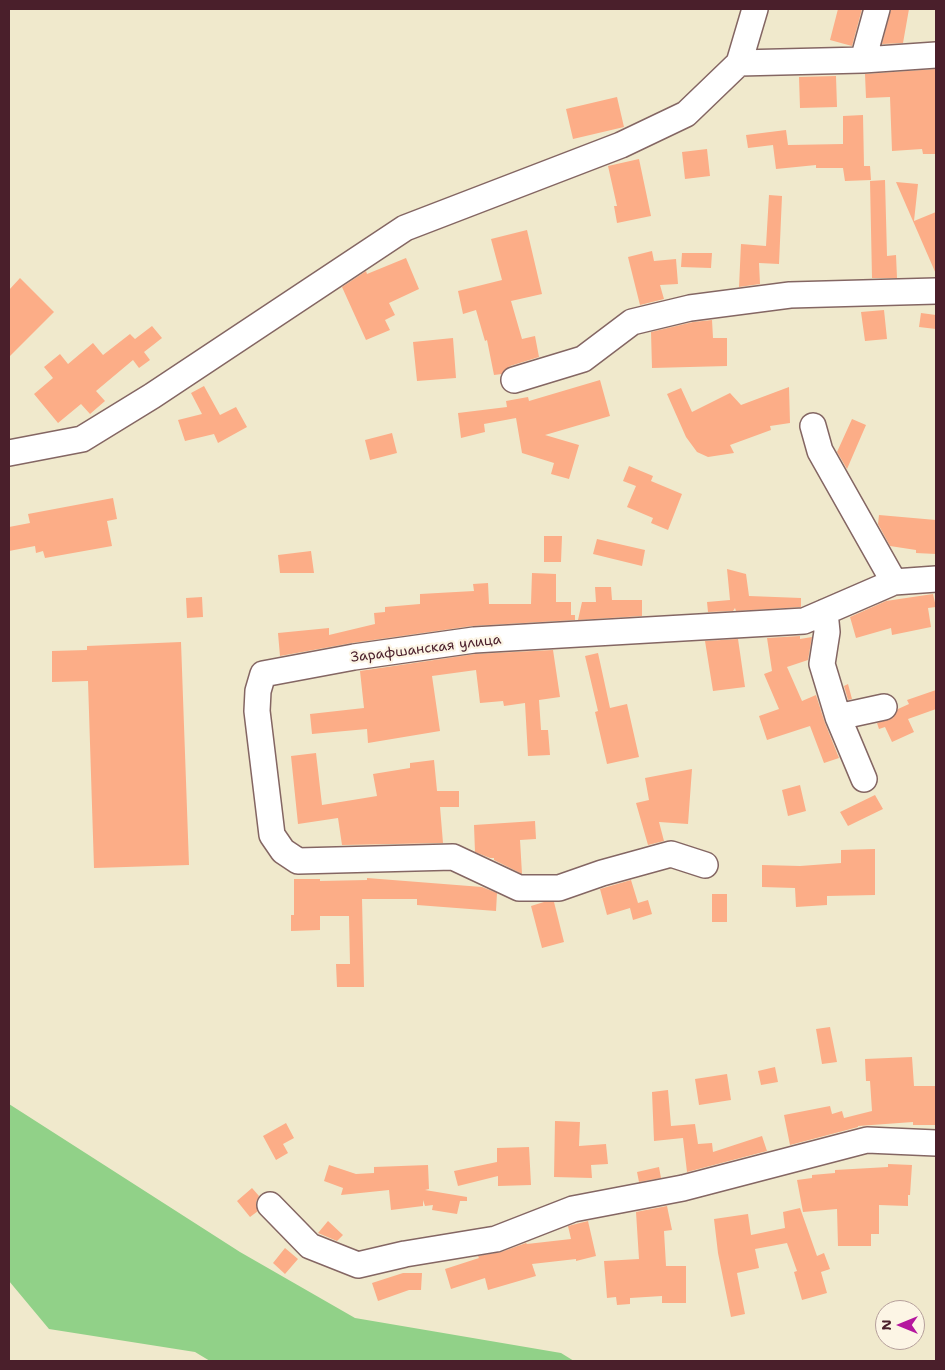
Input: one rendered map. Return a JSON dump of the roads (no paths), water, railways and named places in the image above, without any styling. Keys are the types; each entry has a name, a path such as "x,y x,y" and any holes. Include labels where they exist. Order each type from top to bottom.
{"street":[{"path":"9,454 82,439 152,396 404,228 621,145 686,114 738,63 755,9"},
{"path":"863,60 876,9"},
{"path":"738,63 936,56"},
{"path":"514,380 583,359 632,322 690,308 790,295 936,291"},
{"path":"813,426 820,451 894,582"},
{"name":"Зарафшанская улица","path":"705,865 671,854 611,870 560,888 519,888 453,857 298,860 283,851 272,836 257,711 258,691 264,674 354,657 474,640 804,621 894,582 936,579"},
{"path":"825,612 827,632 822,664 838,717 864,779"},
{"path":"838,717 884,707"},
{"path":"270,1204 310,1246 358,1265 405,1254 496,1239 573,1209 683,1188 867,1140 936,1143"}]}
